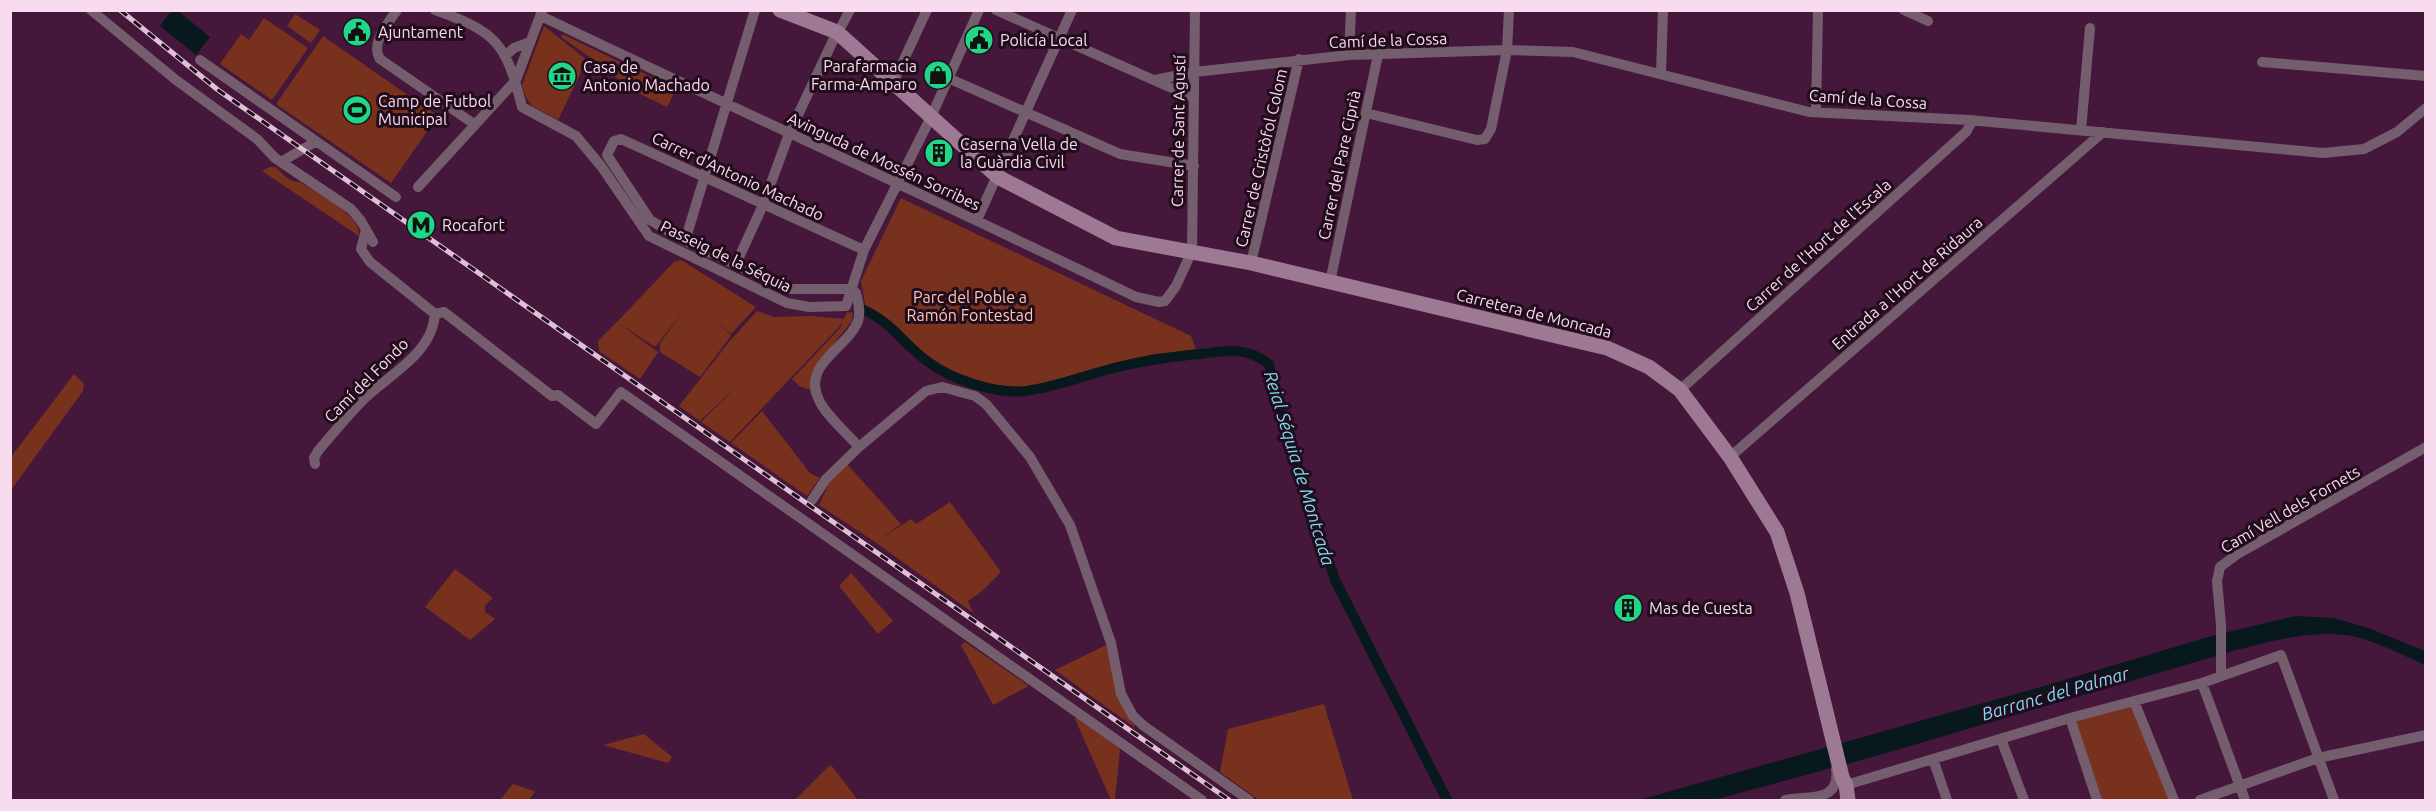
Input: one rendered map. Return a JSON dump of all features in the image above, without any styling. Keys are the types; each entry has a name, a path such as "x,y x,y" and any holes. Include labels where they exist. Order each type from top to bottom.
{"street":[{"path":"91,10 176,80 256,139 281,162 351,209 373,242"},
{"path":"397,10 376,44 375,52 380,59 474,124"},
{"name":"Passeig de la Séquia","path":"435,10 471,24 490,35 506,55 516,80 522,107 576,136 601,166 649,236 787,303 808,306 846,306 850,289"},
{"path":"755,10 685,241 788,290 850,289 856,293 859,304 858,321 824,360 817,373 815,390 819,400 859,447"},
{"name":"Carretera de Moncada","path":"780,10 839,28 893,83 998,177 1116,238 1251,263 1607,348 1649,366 1680,390 1730,457 1778,532 1797,593 1848,801"},
{"path":"736,264 763,205 789,134 839,28 850,10"},
{"path":"893,83 927,10"},
{"path":"850,289 864,250 931,117 979,10"},
{"path":"996,10 1194,98"},
{"path":"977,220 1072,10"},
{"name":"Carrer de Sant Agustí","path":"1192,251 1195,10"},
{"path":"1349,55 1351,10"},
{"path":"1365,113 1477,140 1485,139 1491,129 1508,50 1509,10"},
{"path":"1661,74 1663,10"},
{"path":"1816,112 1818,10"},
{"path":"1904,10 1928,21"},
{"path":"418,187 516,80 542,13"},
{"name":"Avinguda de Mossén Sorribes","path":"542,13 789,134 977,220 1136,297 1149,301 1165,301 1176,286 1192,251"},
{"path":"2081,130 2090,28"},
{"path":"506,55 514,48 530,42"},
{"name":"Camí de la Cossa","path":"1155,80 1194,72 1349,55 1508,50 1574,52 1816,112 1973,120 2323,153 2364,149 2397,132 2426,108"},
{"name":"Carrer del Pare Ciprià","path":"1330,282 1378,55"},
{"name":"Carrer de Cristòfol Colom","path":"1251,263 1299,59"},
{"path":"200,60 396,197"},
{"path":"2262,62 2426,76"},
{"path":"948,78 1120,154 1194,166"},
{"name":"Carrer de l'Hort de l'Escala","path":"1680,390 1966,132 1973,120"},
{"name":"Entrada a l'Hort de Ridaura","path":"1730,457 2103,132"},
{"name":"Carrer d'Antonio Machado","path":"685,241 650,220 607,155 614,141 621,139 864,250"},
{"path":"281,162 315,142"},
{"path":"366,230 361,249 370,262 435,314 444,312 552,396 558,395 570,402 596,424 621,392 1202,801"},
{"name":"Camí del Fondo","path":"315,464 314,458 318,451 363,400 399,372 414,356 434,325 435,314"},
{"path":"812,500 826,479 859,447 926,391 942,387 963,391 986,404 1035,464 1070,525 1111,643 1121,694 1130,712 1144,726 1249,801"},
{"name":"Camí Vell dels Fornets","path":"2221,676 2221,625 2217,580 2220,567 2236,555 2426,447"},
{"path":"1785,801 1797,797 1822,796 1842,780 1933,759 2070,718 2202,683 2282,655 2334,801"},
{"path":"2202,683 2245,801"},
{"path":"2134,701 2174,801"},
{"path":"2070,718 2097,801"},
{"path":"2200,801 2215,798 2240,786 2318,758 2426,735"},
{"path":"2001,739 2024,801"},
{"path":"1933,759 1947,801"}],"green space":[{"path":"295,14 320,30 311,43 287,26"},
{"path":"264,18 308,48 272,100 220,64 241,34 249,40"},
{"path":"544,26 587,60 558,120 532,106 526,98 522,85"},
{"path":"562,34 676,89 667,107 630,89 608,70 561,37"},
{"name":"Camp de Futbol Municipal","path":"323,36 438,116 391,183 276,104"},
{"path":"276,167 289,179 300,182 337,205 353,220 358,228 359,236 262,171"},
{"name":"Parc del Poble a Ramón Fontestad","path":"901,198 1191,336 1196,350 1153,354 1025,388 987,384 944,368 928,359 891,323 866,309 861,281"},
{"path":"681,260 756,307 731,334 713,319 731,335 700,377 660,352 660,343 684,311 655,347 617,322 674,262"},
{"path":"757,311 774,317 811,316 844,319 730,442 701,422 740,383 700,421 679,406 729,342"},
{"path":"847,312 853,313 852,321 815,367 811,390 799,386 792,379 840,328"},
{"path":"617,322 658,352 640,379 599,351 598,341"},
{"path":"74,374 84,384 83,391 11,490 11,457"},
{"path":"762,411 810,473 820,478 807,496 731,443"},
{"path":"847,464 901,524 879,540 911,519 916,524 950,502 1001,572 981,592 968,601 973,613 875,542 819,505 830,481"},
{"path":"455,569 493,598 485,605 485,612 495,619 470,640 425,607"},
{"path":"851,573 893,621 878,634 839,586"},
{"path":"965,642 1029,686 993,705 961,645"},
{"path":"1106,645 1121,704 1134,727 1055,670"},
{"path":"1324,704 1353,800 1259,800 1220,772 1228,729"},
{"path":"2133,704 2174,800 2097,800 2072,719"},
{"path":"1077,717 1120,749 1115,800 1111,800 1075,719"},
{"path":"644,734 672,757 668,763 603,745"},
{"path":"831,765 858,800 795,800 827,768"},
{"path":"513,784 535,792 529,800 500,800"}],"water":[{"path":"172,10 178,11 210,37 196,55 160,26"},
{"name":"Barranc del Palmar","path":"2295,616 2334,618 2371,629 2425,651 2425,665 2353,636 2319,634 2284,639 2233,651 1876,756 1714,800 1639,800 2037,688 2215,635"}],"waterway":[{"name":"Reial Séquia de Montcada","path":"864,310 890,327 919,355 937,368 961,380 1001,390 1026,391 1132,364 1219,352 1244,352 1269,364 1284,427 1335,580 1447,800"}],"railway":[{"path":"120,10 218,90 1229,800"}],"place":[{"name":"Ajuntament","path":"357,32"},
{"name":"Policía Local","path":"979,40"},
{"name":"Parafarmacia Farma-Amparo","path":"938,75"},
{"name":"Casa de Antonio Machado","path":"562,76"},
{"name":"Camp de Futbol Municipal","path":"357,110"},
{"name":"Caserna Vella de la Guàrdia Civil","path":"939,153"},
{"name":"Rocafort","path":"421,225"},
{"name":"Mas de Cuesta","path":"1628,608"}]}
